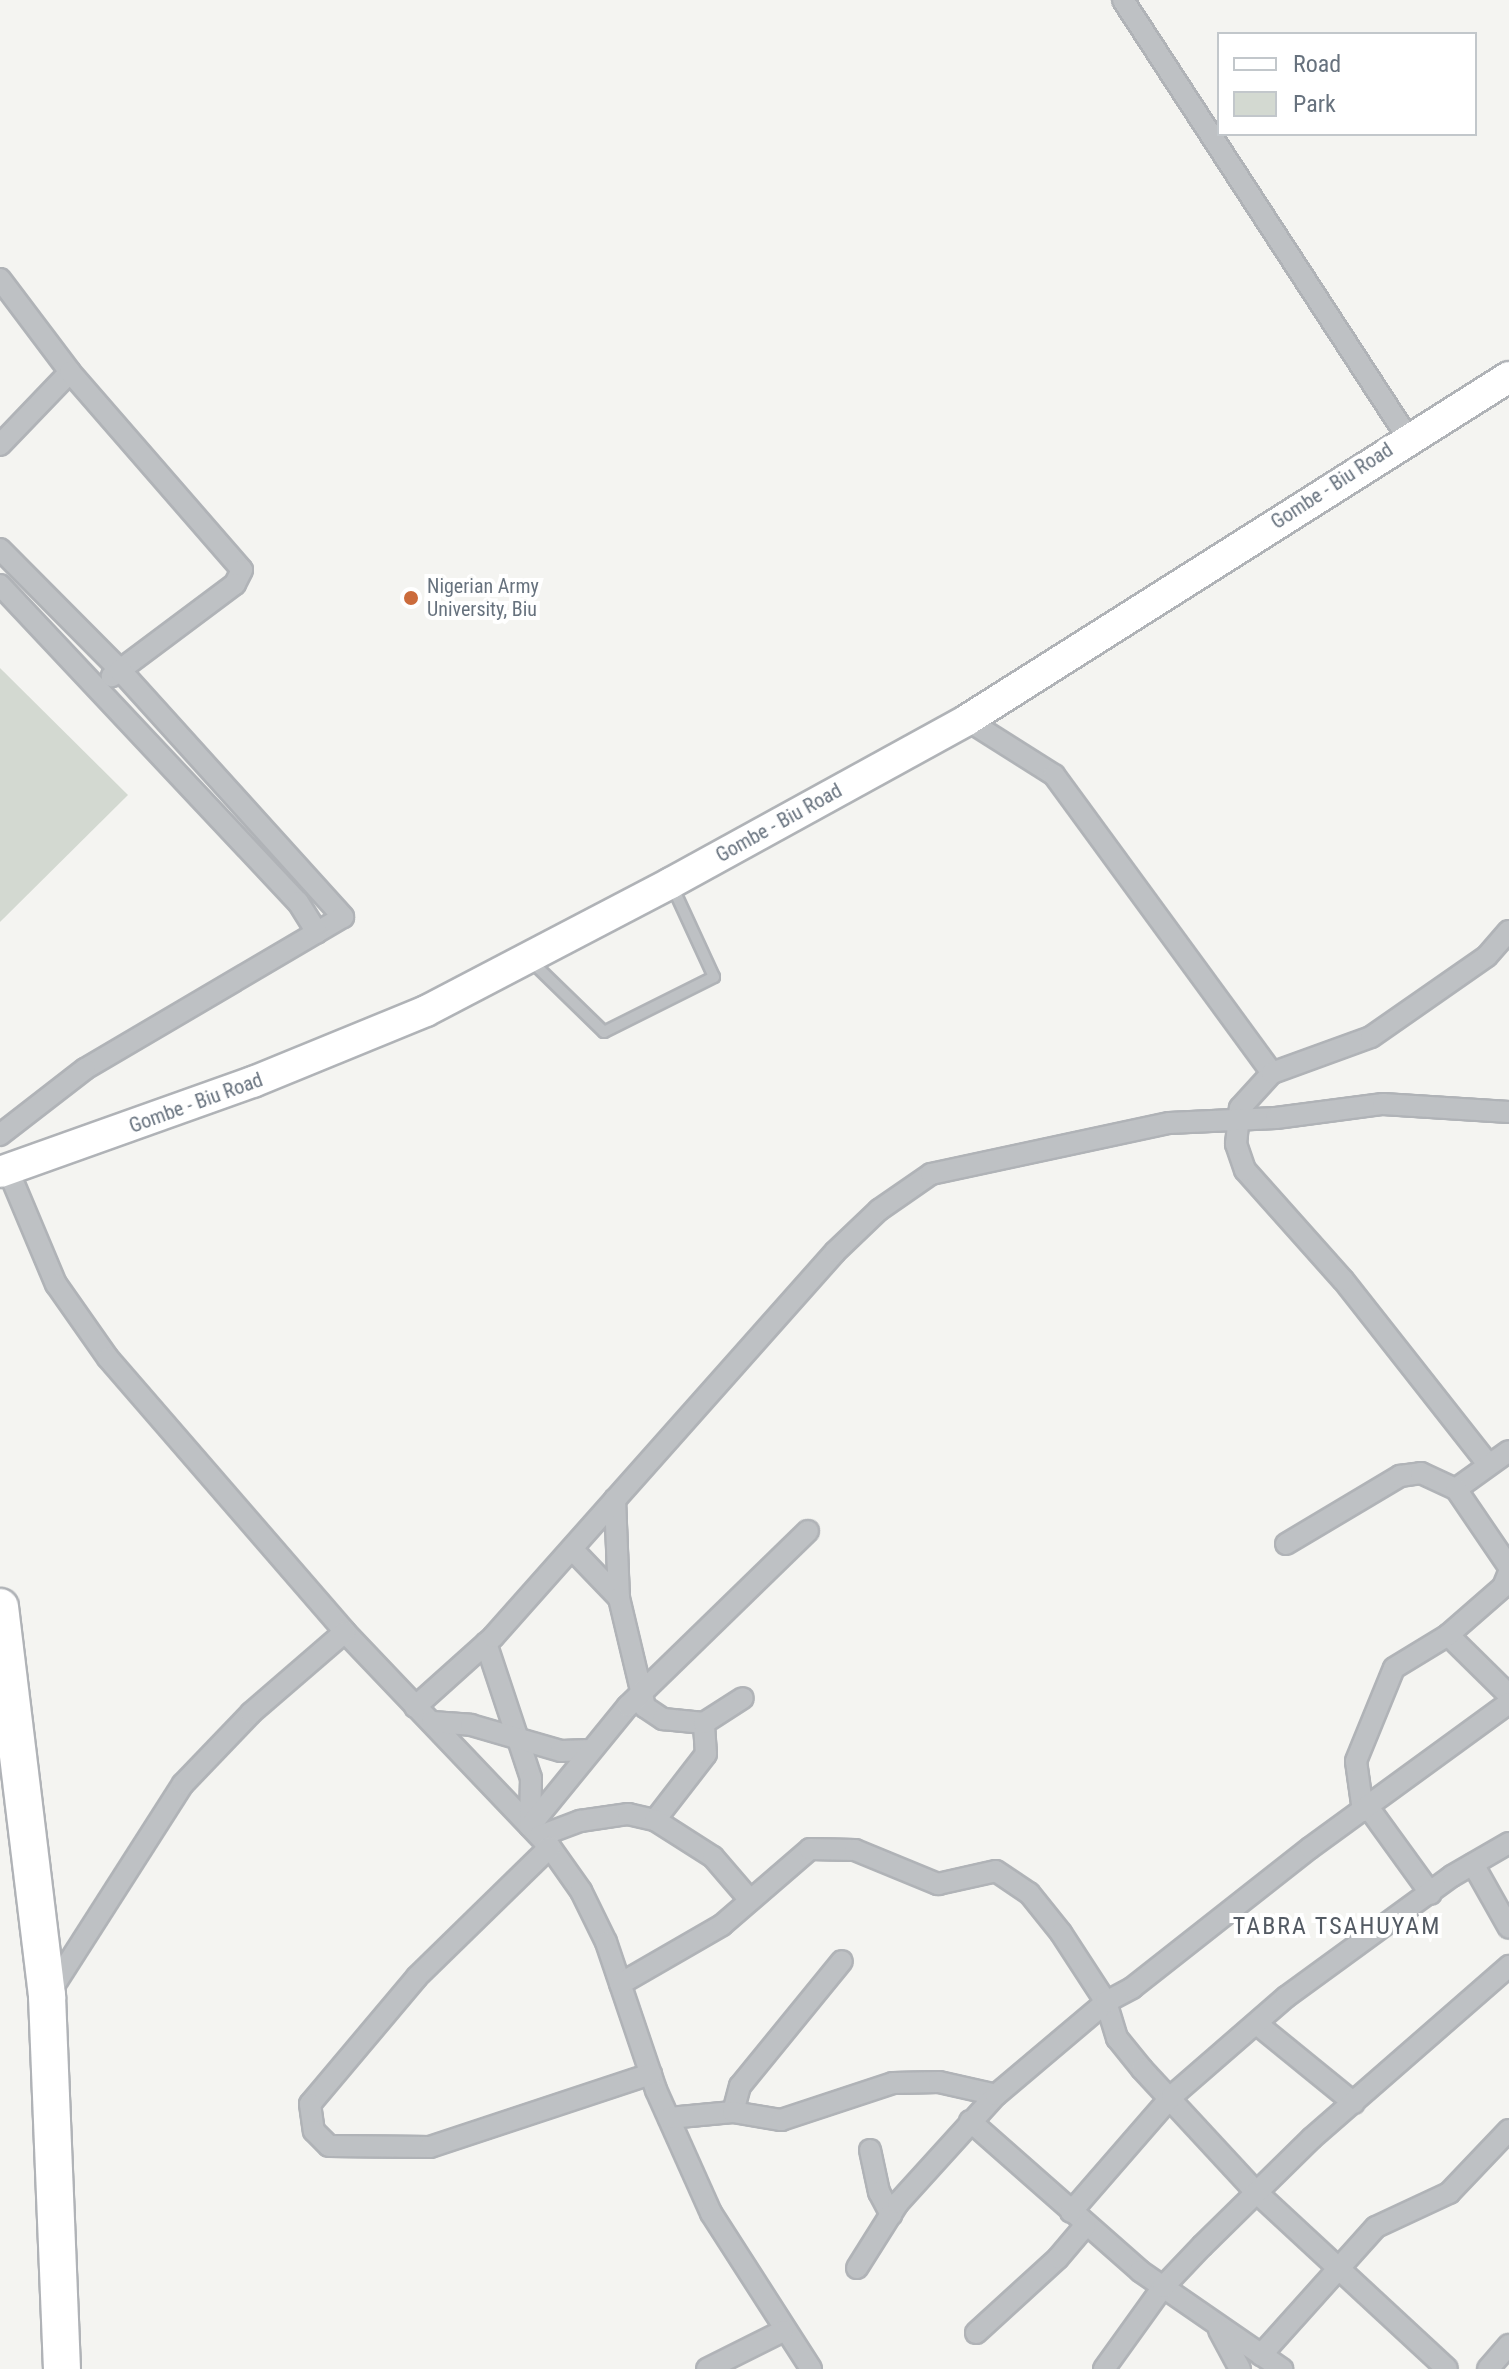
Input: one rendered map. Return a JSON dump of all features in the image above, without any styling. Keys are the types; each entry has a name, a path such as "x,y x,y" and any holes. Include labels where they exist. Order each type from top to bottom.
{"highway":[{"path":"0,1607 47,1996 62,2369"}],"main road":[{"name":"Gombe - Biu Road","path":"4,1171 253,1082 397,1023 671,883 967,720 1408,438 1509,377"}],"street":[{"path":"1123,0 1408,438"},
{"path":"0,279 70,372 242,570 235,584 98,686"},
{"path":"0,445 70,372"},
{"path":"0,549 120,670 343,917 85,1069 0,1135"},
{"path":"0,585 298,902 317,932"},
{"path":"967,720 1054,775 1272,1073"},
{"path":"1488,1464 1343,1280 1245,1170 1236,1144 1239,1119 1253,1089 1272,1073 1371,1037 1487,956 1509,931"},
{"path":"415,1707 486,1643 835,1252 879,1210 931,1174 1169,1123 1383,1104 1509,1112"},
{"path":"4,1171 56,1284 108,1358 345,1632 540,1837 581,1891 620,1984 651,2074 711,2213 783,2331 811,2369"},
{"path":"1456,1489 1509,1451"},
{"path":"1286,1544 1400,1476 1421,1473 1456,1489 1509,1570 1503,1587 1448,1635 1394,1668 1356,1761 1366,1809 1431,1894"},
{"path":"615,1499 619,1598 638,1696 663,1719 704,1723 743,1698"},
{"path":"651,2074 430,2147 329,2146 314,2131 310,2104 540,1837 590,1750 638,1696 808,1531"},
{"path":"572,1549 619,1598"},
{"path":"47,1996 183,1784 251,1713 345,1632"},
{"path":"1448,1635 1509,1695"},
{"path":"486,1643 531,1778 540,1837"},
{"path":"857,2268 891,2215 970,2121 996,2095 1106,2002 1132,1988 1509,1703"},
{"path":"432,1722 471,1725 519,1742 561,1751 590,1750"},
{"path":"655,1820 706,1754 704,1723"},
{"path":"540,1837 580,1821 628,1814 655,1820 713,1857 750,1900"},
{"path":"976,2333 1058,2258 1078,2219 1172,2096 1257,2024 1431,1894 1509,1843"},
{"path":"620,1984 722,1925 810,1849 855,1850 938,1884 996,1871 1029,1893 1106,2002 1117,2038 1256,2192 1447,2369"},
{"path":"1473,1864 1509,1928"},
{"path":"733,2112 740,2086 842,1961"},
{"path":"1104,2369 1163,2287 1256,2192 1509,1966"},
{"path":"1257,2024 1354,2103"},
{"path":"669,2118 733,2112 781,2120 893,2083 939,2082 996,2095"},
{"path":"970,2121 1078,2219 1163,2287 1219,2330 1282,2369"},
{"path":"1261,2355 1338,2265 1376,2227 1449,2193 1509,2130"},
{"path":"870,2150 879,2192 891,2215"},
{"path":"1219,2330 1240,2369"},
{"path":"707,2369 783,2331"},
{"path":"1488,2369 1509,2345"}],"lane":[{"path":"526,957 604,1032 714,977 671,883"}],"green space":[{"path":"0,668 128,795 0,922"}],"place":[{"name":"Nigerian Army University, Biu","path":"411,598"}],"district":[{"name":"TABRA TSAHUYAM","path":"1337,1927"}]}
